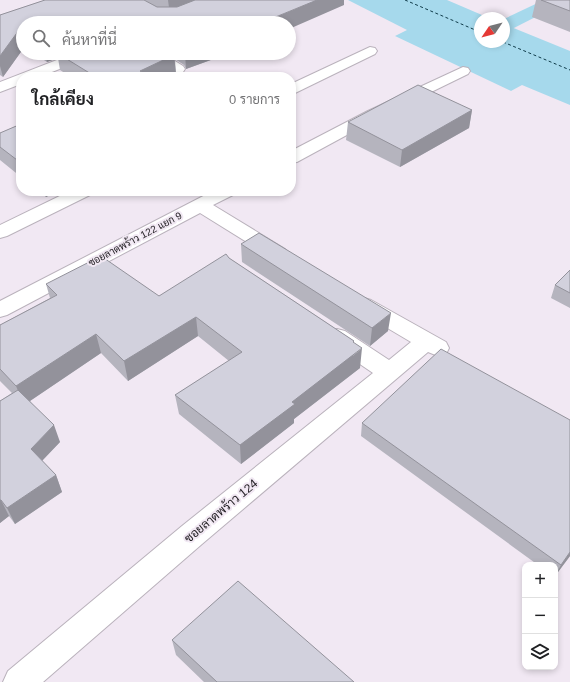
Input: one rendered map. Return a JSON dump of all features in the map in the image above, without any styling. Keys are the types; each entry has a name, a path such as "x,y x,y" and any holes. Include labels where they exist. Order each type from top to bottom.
{"street":[{"path":"296,88 370,51"},
{"path":"42,72 70,60"},
{"path":"163,60 178,69"},
{"path":"296,155 374,114 463,71"},
{"path":"0,87 16,82"},
{"path":"0,232 74,196"},
{"name":"ซอยลาดพร้าว 122 แยก 9","path":"0,310 217,196"},
{"path":"200,205 293,262"},
{"path":"346,294 453,357"},
{"path":"322,327 389,372"},
{"name":"ซอยลาดพร้าว 124","path":"19,682 192,535 426,342"}],"water":[{"path":"348,0 447,0 475,12 474,48 510,48 510,26 570,51 570,105 522,85 511,91 395,36 407,30"}],"building":[{"path":"45,0 144,0 157,7 177,7 195,0 317,0 278,16 16,16 16,34 0,56 0,15"},
{"path":"541,0 570,0 570,11"},
{"path":"68,60 163,60 140,71 142,72 88,72"},
{"path":"418,85 472,110 402,150 348,122"},
{"path":"16,126 16,159 0,147 0,133"},
{"path":"259,233 391,313 372,328 241,244"},
{"path":"226,254 229,258 354,341 353,342 362,348 292,402 295,404 240,445 175,395 242,352 196,317 124,361 96,334 16,386 0,369 0,325 57,295 46,284 101,256 159,296"},
{"path":"570,270 570,293 555,285"},
{"path":"441,349 570,420 570,552 561,565 362,423"},
{"path":"18,390 54,425 31,449 56,475 7,508 0,500 0,401"},
{"path":"238,581 354,682 217,682 172,640"}],"waterway":[{"path":"510,23 557,0"}],"ferry route":[{"path":"405,0 474,29"},
{"path":"510,45 570,70"}]}
